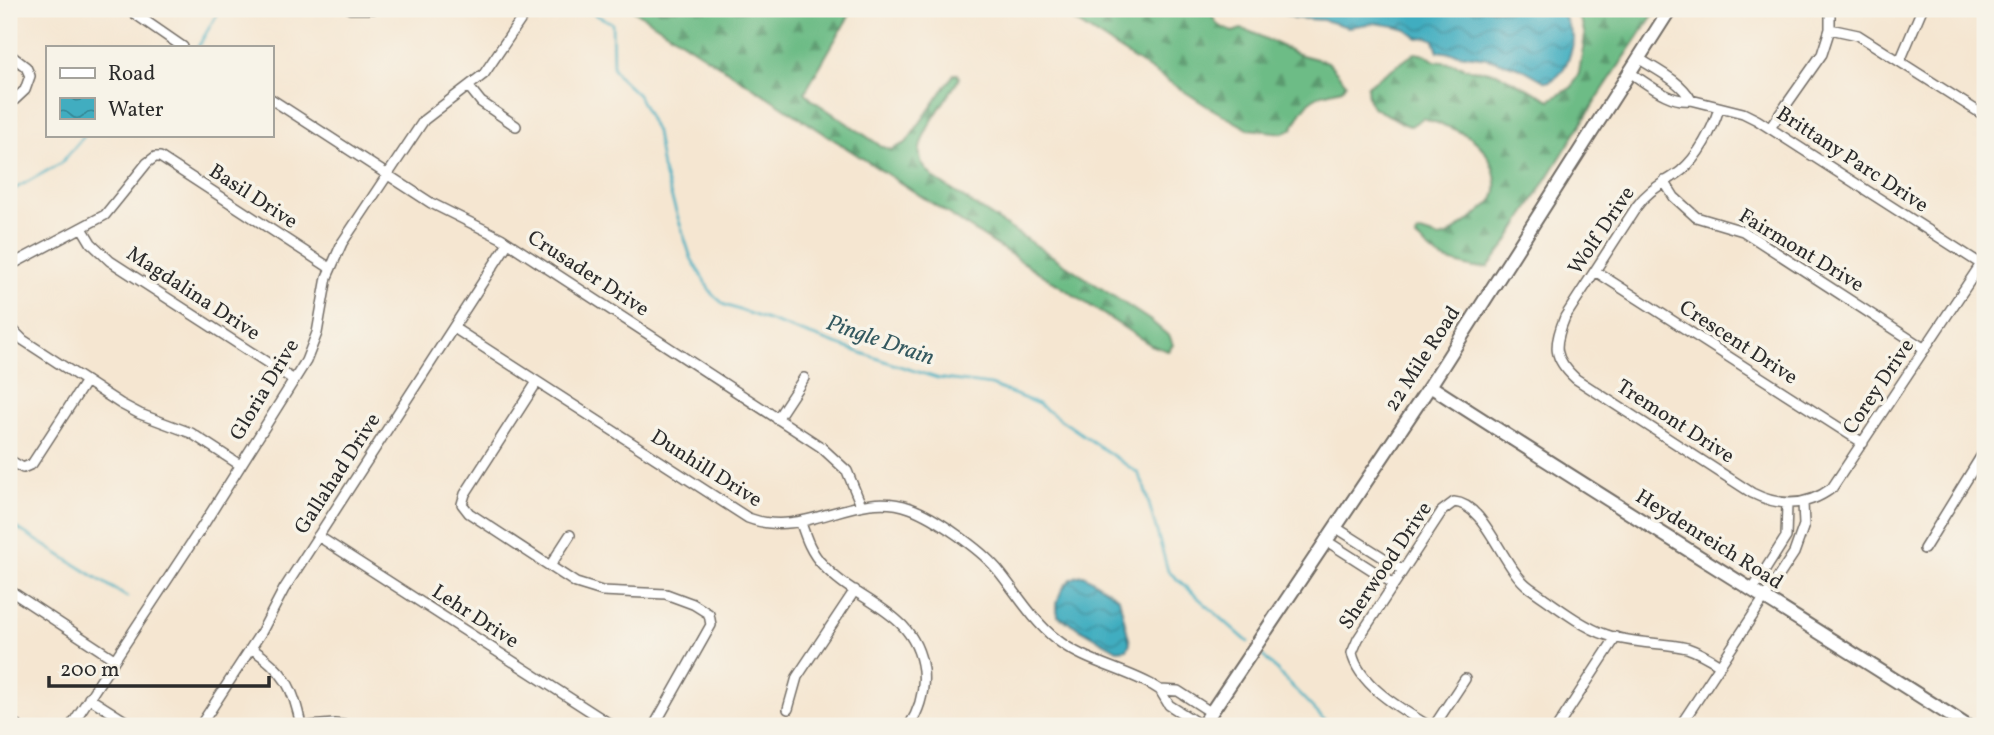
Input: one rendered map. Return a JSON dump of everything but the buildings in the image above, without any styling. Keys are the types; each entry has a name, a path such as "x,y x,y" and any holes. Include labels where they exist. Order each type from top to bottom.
{"street":[{"path":"128,9 182,46"},
{"path":"350,9 373,9"},
{"name":"Gloria Drive","path":"71,726 294,380 314,342 330,268 342,243 424,120 469,88 489,68 528,9"},
{"name":"22 Mile Road","path":"1202,726 1430,386 1670,9"},
{"path":"1770,128 1822,54 1830,29 1830,9"},
{"path":"1900,61 1922,9"},
{"path":"1830,29 1858,35 1985,116"},
{"path":"9,54 26,67 30,76 25,90 9,105"},
{"path":"1638,58 1675,82 1691,100"},
{"name":"Brittany Parc Drive","path":"1629,72 1682,101 1691,100 1751,116 1983,265"},
{"path":"1667,95 1675,82"},
{"path":"469,88 481,102 516,126"},
{"name":"Crusader Drive","path":"273,100 440,209 487,230 508,243 828,452 841,464 855,488 861,506"},
{"name":"Wolf Drive","path":"1556,353 1565,317 1644,197 1689,163 1713,125 1719,108"},
{"name":"Basil Drive","path":"82,228 105,215 147,163 155,157 164,159 330,268"},
{"name":"Fairmont Drive","path":"1664,181 1674,197 1696,216 1743,231 1926,349"},
{"path":"9,266 82,228"},
{"name":"Magdalina Drive","path":"82,228 91,243 110,261 294,380"},
{"name":"Gallahad Drive","path":"200,726 251,648 284,589 508,243"},
{"name":"Corey Drive","path":"1787,504 1818,497 1832,488 1983,265"},
{"name":"Crescent Drive","path":"1595,271 1863,443"},
{"path":"9,326 23,340 140,414 191,433 240,465"},
{"name":"Dunhill Drive","path":"454,328 739,513 764,524 801,523 861,506 889,504 919,512 988,559 1054,638 1160,690 1178,691 1212,713"},
{"name":"Tremont Drive","path":"1556,353 1571,375 1583,384 1752,493 1787,504"},
{"path":"777,419 804,378"},
{"path":"9,460 20,467 26,467 35,460 86,381"},
{"path":"537,382 465,494 462,505 469,513 576,583 594,589 675,596 700,608 711,617 711,625 654,726"},
{"name":"Heydenreich Road","path":"1430,386 1967,726"},
{"path":"1924,549 1985,450"},
{"name":"Sherwood Drive","path":"1432,726 1382,694 1358,667 1352,653 1355,643 1442,511 1454,502 1470,507 1481,519 1507,564 1524,583 1594,629 1616,637"},
{"path":"1680,726 1794,552 1804,525 1803,502"},
{"path":"1753,589 1786,537 1787,504"},
{"path":"801,523 809,545 829,572 895,617 906,629 919,652 923,670 922,697 909,726"},
{"path":"1335,527 1403,570"},
{"path":"550,566 570,535"},
{"name":"Lehr Drive","path":"318,536 612,726"},
{"path":"1786,537 1799,541"},
{"path":"1325,540 1394,584"},
{"path":"9,590 114,659"},
{"path":"788,709 797,677 855,590"},
{"path":"1558,726 1616,637 1688,649 1720,665"},
{"path":"251,648 283,675 295,698 300,726"},
{"path":"1432,726 1465,679"},
{"name":"Dunhill Drive","path":"1160,690 1169,705 1202,726"},
{"path":"89,698 133,726"},
{"path":"9,720 18,726"},
{"path":"309,726 354,726"}],"green space":[{"path":"632,9 853,9 805,92 811,99 891,150 906,143 954,74 958,74 959,79 923,138 920,156 926,169 935,179 1151,321 1170,337 1173,345 1168,351 1151,345"},
{"path":"1056,9 1212,9 1215,21 1225,29 1251,32 1298,54 1328,62 1346,83 1342,89 1322,94 1310,101 1292,129 1283,133 1248,129 1207,106"},
{"path":"1573,9 1657,9 1506,244 1488,267 1474,268 1438,257 1415,237 1416,234 1421,232 1439,238 1447,236 1472,218 1494,198 1494,171 1483,149 1467,135 1423,118 1411,126 1408,125 1375,108 1368,99 1367,86 1415,53 1426,55 1435,61 1497,73 1550,100 1572,87 1579,73 1585,36 1582,23"}],"water":[{"path":"1272,9 1557,9 1565,18 1574,39 1562,71 1546,82 1521,68 1487,58 1438,51 1434,40 1428,37 1418,38 1406,29 1395,26 1374,23 1348,27 1323,20 1295,18"},
{"path":"1084,575 1119,598 1130,643 1127,649 1117,650 1058,616 1062,590 1071,579"}],"waterway":[{"name":"Pingle Drain","path":"199,46 220,9"},
{"name":"Pingle Drain","path":"584,9 612,23 613,68 638,95 656,132 662,168 691,258 712,294 725,305 893,364 937,378 991,385 1038,404 1138,473 1168,571 1248,642"},
{"name":"Pingle Drain","path":"9,192 61,163 84,136"},
{"path":"9,523 127,597"},
{"name":"Pingle Drain","path":"1263,656 1330,726"}]}
